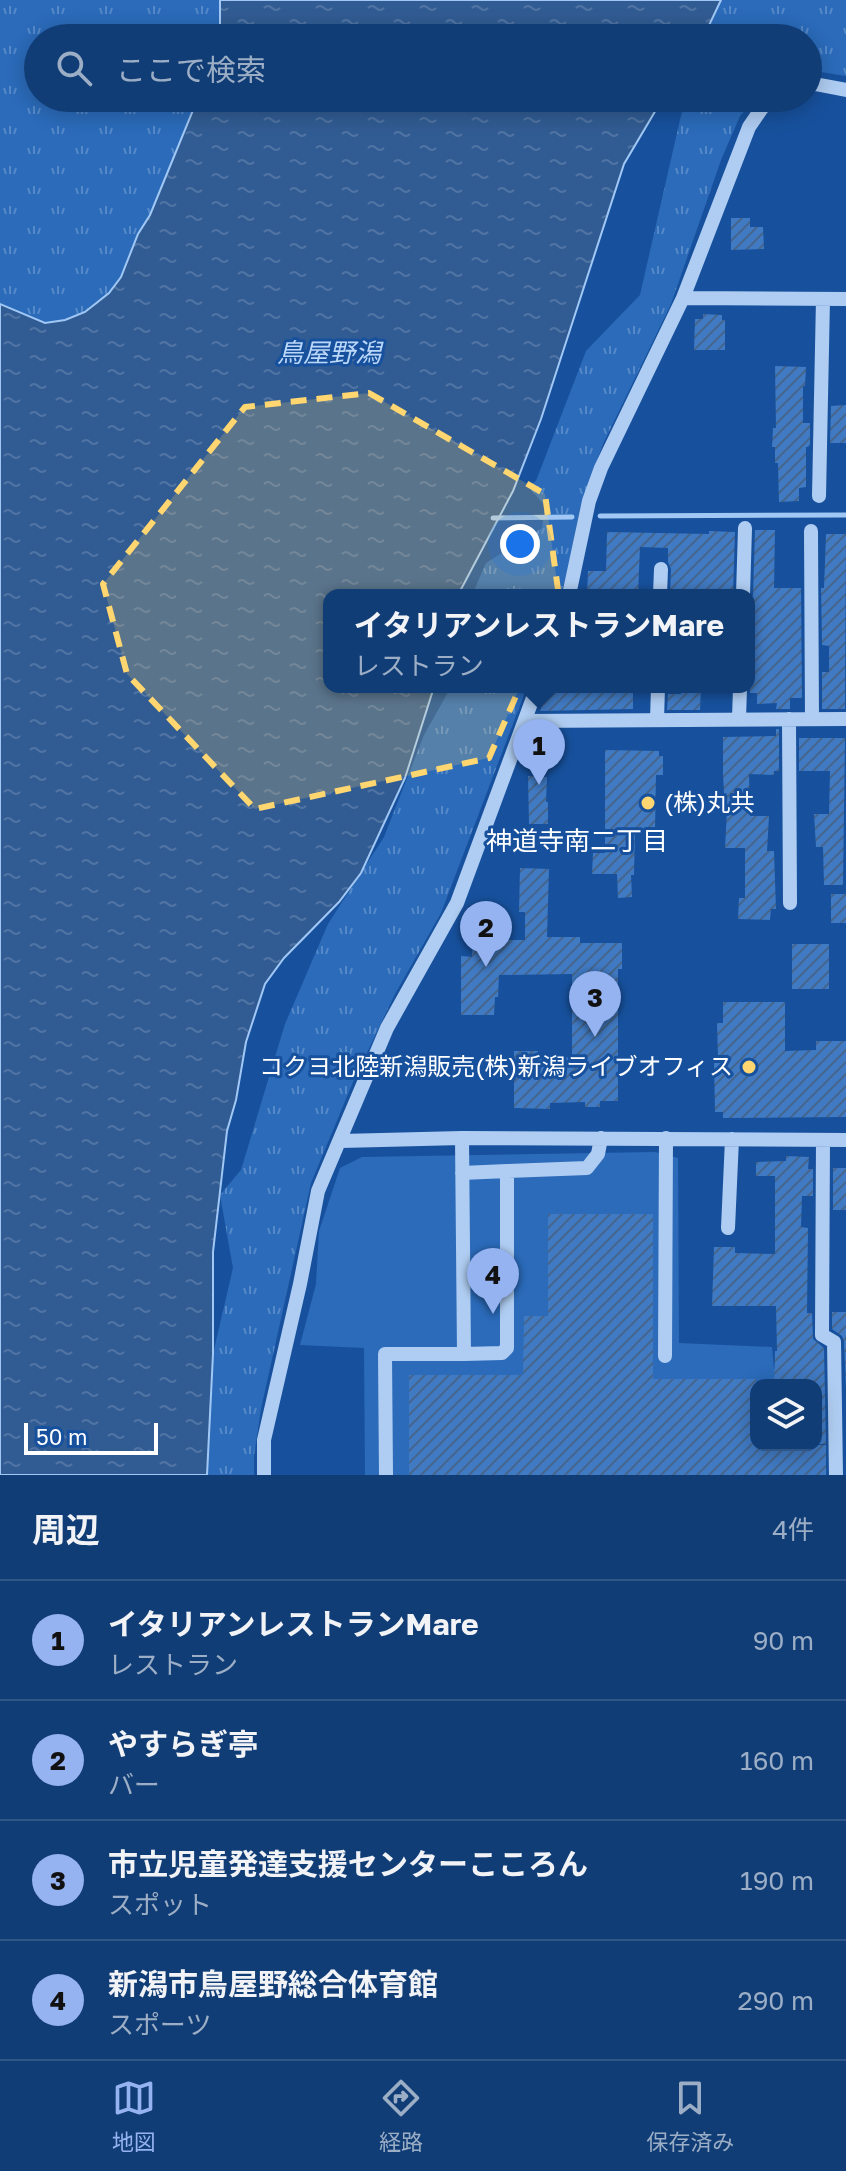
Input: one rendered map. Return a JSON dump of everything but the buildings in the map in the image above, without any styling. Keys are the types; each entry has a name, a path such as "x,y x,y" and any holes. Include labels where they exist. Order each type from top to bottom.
{"street":[{"path":"822,85 846,90"},
{"path":"570,589 589,501 601,468 683,298 749,127 759,112"},
{"path":"683,298 846,299"},
{"path":"819,496 823,299"},
{"path":"743,589 745,528"},
{"path":"811,531 812,719"},
{"path":"660,589 661,569"},
{"path":"264,1475 264,1440 318,1191 387,1028 457,903 535,693"},
{"path":"657,720 658,693"},
{"path":"739,719 740,693"},
{"path":"789,719 790,903"},
{"path":"525,721 846,719"},
{"path":"341,1141 462,1138 846,1140"},
{"path":"462,1138 464,1354"},
{"path":"462,1173 587,1168 598,1154 601,1138"},
{"path":"665,1356 666,1138"},
{"path":"728,1228 732,1139"},
{"path":"823,1140 822,1335 834,1342 836,1475"},
{"path":"386,1475 385,1354 502,1353 507,1348 507,1171"}],"highlighted area":[{"path":"369,393 545,494 559,597 489,758 255,809 127,674 103,584 245,407"}],"green space":[{"path":"0,0 220,0 220,24 24,24 24,112 192,112 150,215 138,234 121,277 109,293 85,311 65,320 44,323 0,304"},
{"path":"721,0 846,0 846,76 822,72 822,24 709,24"},
{"path":"682,112 744,112 721,160 671,304 603,444 580,508 562,589 475,589 486,563 542,528 545,506 528,486 536,481 586,351 640,295"},
{"path":"448,693 525,693 441,913 395,994 353,1082 311,1183 261,1409 254,1475 207,1475 213,1354 233,1268 220,1195 241,1170 285,1024 328,924 384,837 424,735"},
{"path":"655,1152 678,1158 679,1343 772,1347 774,1369 789,1370 789,1379 750,1379 750,1451 763,1451 789,1475 365,1475 364,1348 300,1345 316,1284 319,1231 340,1168 362,1157"}],"water":[{"path":"220,0 721,0 710,24 220,24"},
{"name":"鳥屋野潟","path":"192,112 655,112 624,164 541,419 513,491 461,589 323,589 323,693 432,693 405,778 361,873 339,902 284,958 265,984 246,1042 227,1131 213,1252 213,1354 207,1475 0,1475 0,304 45,323 65,320 85,312 109,293 121,277 138,234 150,215"}],"waterway":[{"path":"600,516 846,515"},
{"path":"493,518 572,517"}],"place":[{"name":"イタリアンレストランMare","path":"539,785"},
{"name":"(株)丸共","path":"648,803"},
{"name":"やすらぎ亭","path":"486,967"},
{"name":"市立児童発達支援センターこころん","path":"595,1037"},
{"name":"コクヨ北陸新潟販売(株)新潟ライブオフィス","path":"749,1067"},
{"name":"新潟市鳥屋野総合体育館","path":"493,1314"}],"district":[{"name":"神道寺南二丁目","path":"577,841"}]}
